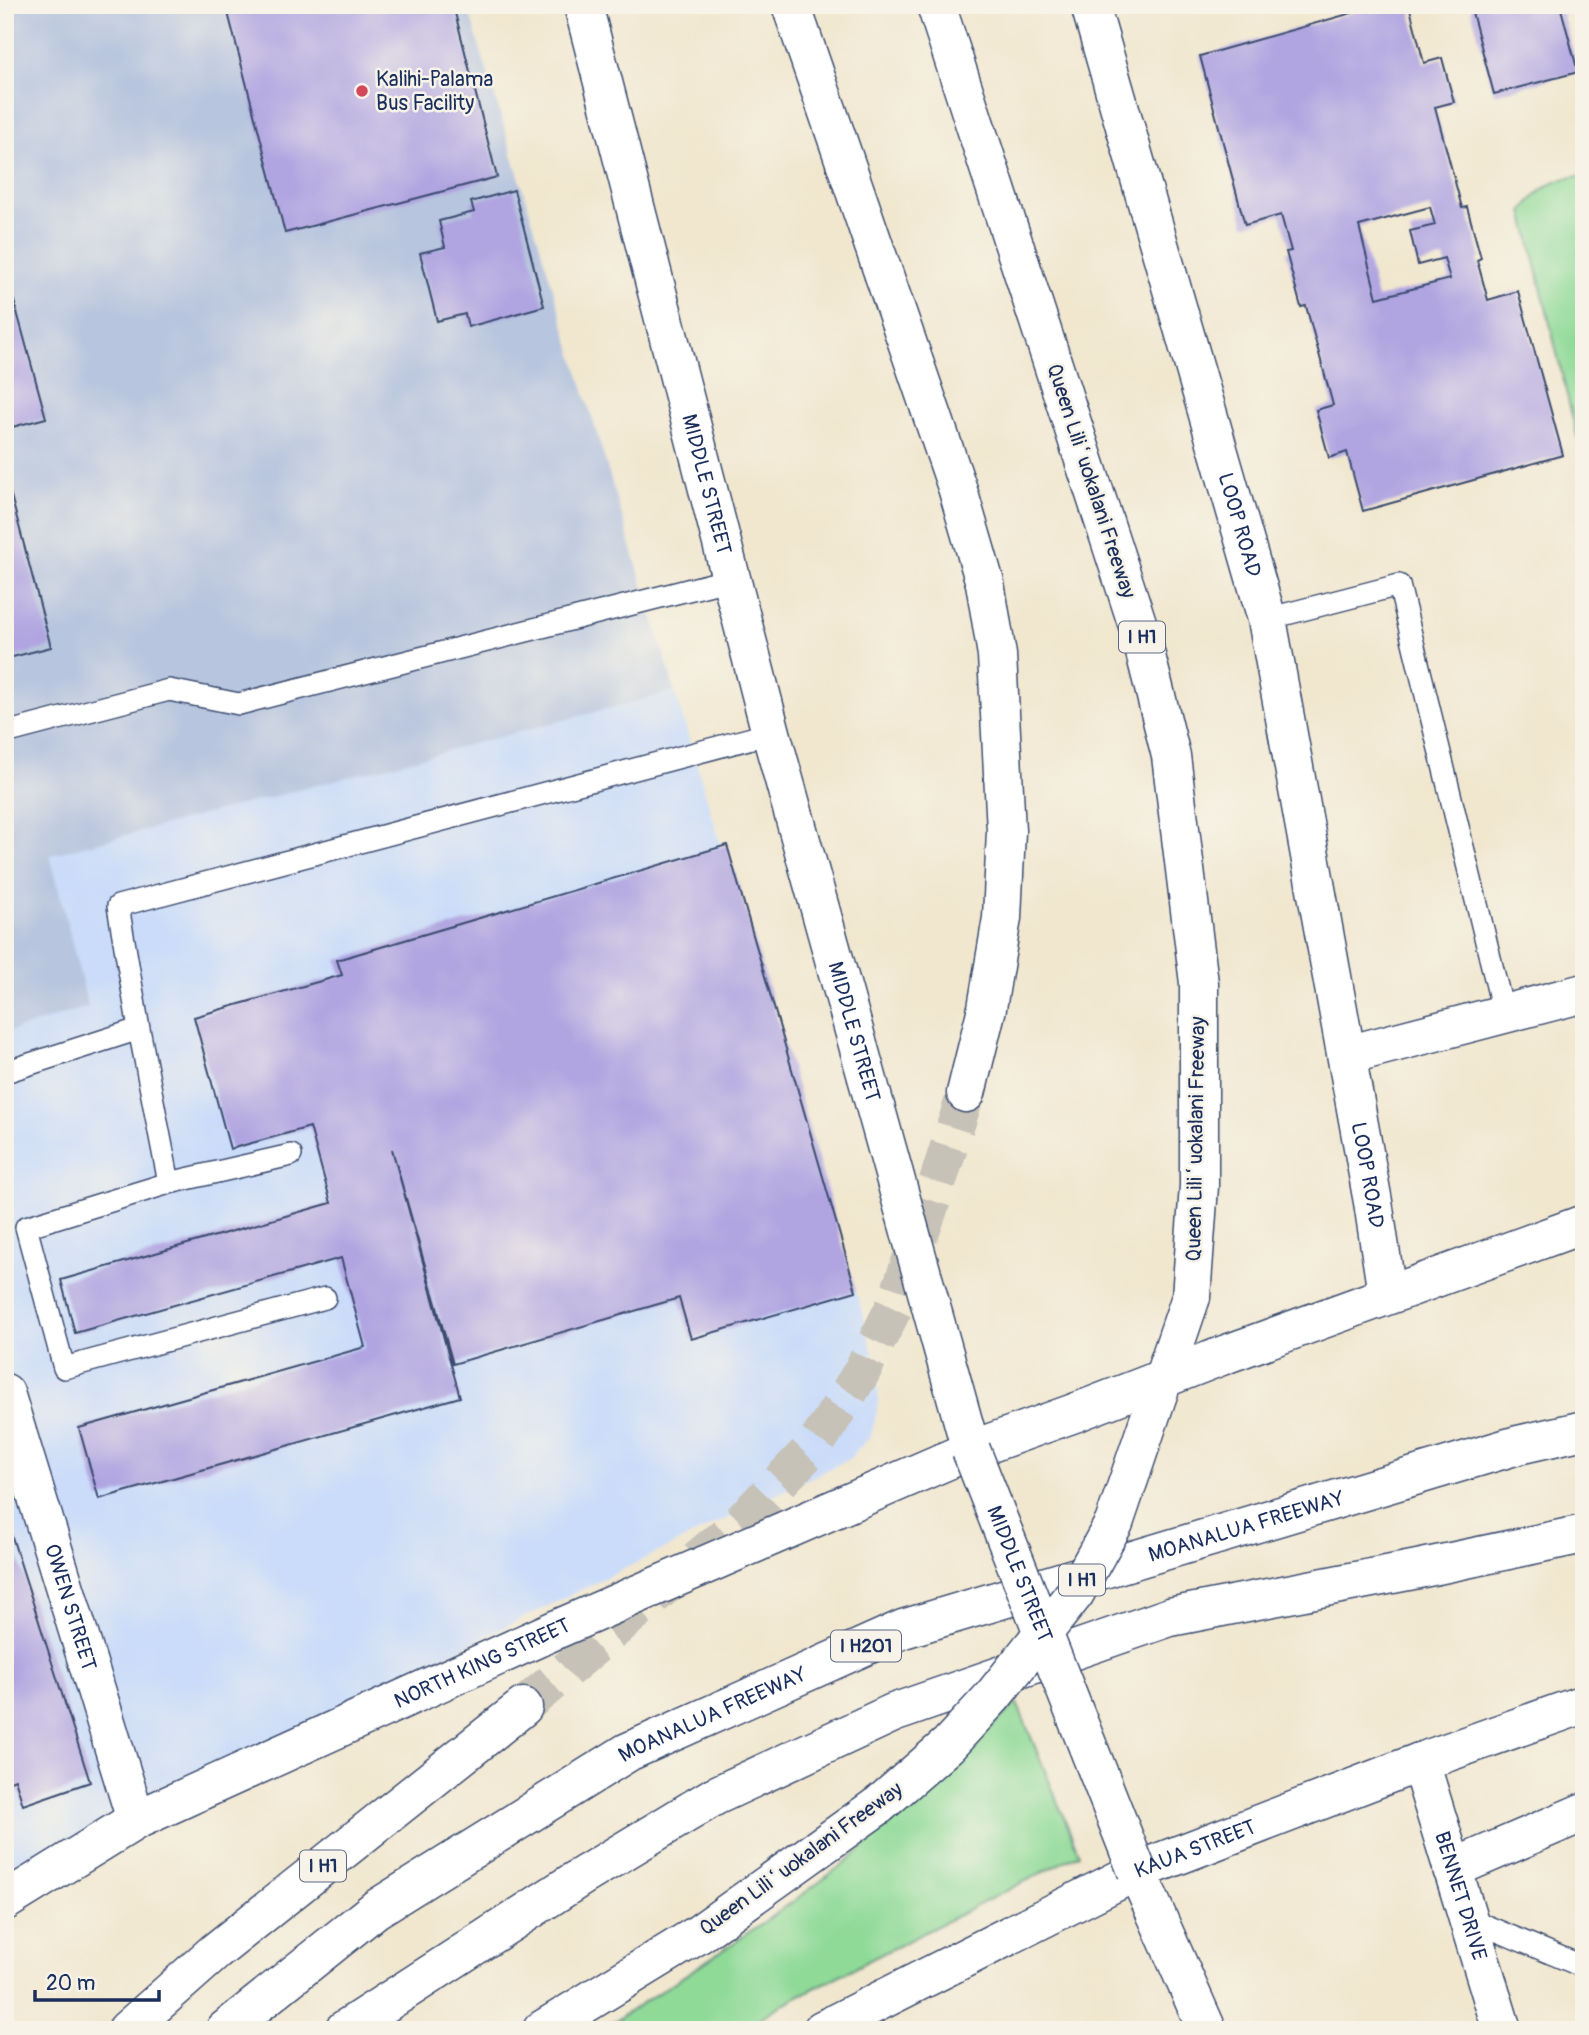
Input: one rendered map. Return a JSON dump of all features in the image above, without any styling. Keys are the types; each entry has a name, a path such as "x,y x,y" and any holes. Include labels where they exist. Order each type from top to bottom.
{"main road":[{"name":"MIDDLE STREET","path":"583,5 771,733 971,1450 1138,1871 1208,2030"},
{"path":"791,5 957,486 985,583 995,643 1003,743 1006,831 1002,918 987,1008 966,1093"},
{"name":"Queen Liliʻuokalani Freeway","path":"542,2030 699,1934 879,1805 948,1745 993,1696 1075,1593 1114,1523 1191,1297 1199,1186 1199,983 1171,756 1140,632 936,5"},
{"name":"LOOP ROAD","path":"1090,5 1267,619 1347,1055 1387,1294"},
{"path":"1347,1055 1584,993"},
{"name":"NORTH KING STREET","path":"5,1900 136,1820 555,1630 971,1450 1387,1294 1584,1224"},
{"name":"OWEN STREET","path":"5,1393 136,1820"},
{"name":"MOANALUA FREEWAY","path":"225,2030 376,1909 628,1752 878,1640 903,1629 1505,1449 1584,1430"},
{"path":"344,2030 581,1877 715,1796 893,1713 1170,1617 1584,1534"},
{"name":"KAUA STREET","path":"822,2030 1138,1871 1420,1762 1584,1704"},
{"name":"I H1","path":"127,2030 215,1952 523,1707"},
{"name":"BENNET DRIVE","path":"1420,1762 1502,2030"},
{"path":"1452,1869 1584,1812"}],"lane":[{"path":"5,733 169,690 239,704 731,579"},
{"path":"1267,619 1399,585 1504,1015"},
{"path":"169,1183 118,905 771,733"},
{"path":"5,1072 139,1029"},
{"path":"291,1155 169,1183 26,1227 64,1368 325,1298"},
{"path":"1467,1918 1584,1967"}],"shaded area":[{"path":"5,5 467,5 864,1318 878,1374 878,1406 871,1436 849,1459 5,1871"},
{"name":"Kalihi-Palama Bus Facility","path":"5,5 467,5 675,691 50,855 88,1007 5,1033"}],"green space":[{"path":"1584,176 1584,454 1577,437 1523,211 1535,196 1549,185"},
{"path":"1017,1703 1079,1854 785,2003 740,2030 601,2030 742,1937 825,1878 899,1815"}],"building":[{"name":"Kalihi-Palama Bus Facility","path":"226,5 453,5 497,177 285,233"},
{"path":"1380,5 1409,5 1424,63 1442,58 1454,102 1435,107 1462,208 1467,207 1481,258 1477,260 1488,300 1518,291 1563,455 1363,511 1347,452 1329,458 1316,410 1333,405 1306,306 1301,307 1286,252 1291,251 1281,215 1245,225 1200,56","holes":["1430,207 1435,225 1410,231 1418,265 1444,258 1450,279 1377,298 1359,226"]},
{"path":"1470,5 1560,5 1578,72 1494,94"},
{"path":"514,190 544,306 468,327 465,314 437,321 420,253 445,247 439,221 474,212 471,202"},
{"path":"5,268 46,418 5,429"},
{"path":"5,473 51,647 5,659"},
{"path":"727,845 856,1291 691,1339 679,1298 453,1364 392,1149 460,1397 99,1499 79,1428 365,1347 341,1258 75,1333 61,1280 331,1203 310,1127 230,1149 194,1017 342,975 337,960"},
{"path":"6,1518 90,1782 23,1805 15,1779 5,1783"}],"tunnel":[{"path":"523,1707 741,1522 816,1444 861,1373 895,1305 966,1093"}],"place":[{"name":"Kalihi-Palama Bus Facility","path":"362,91"}]}
